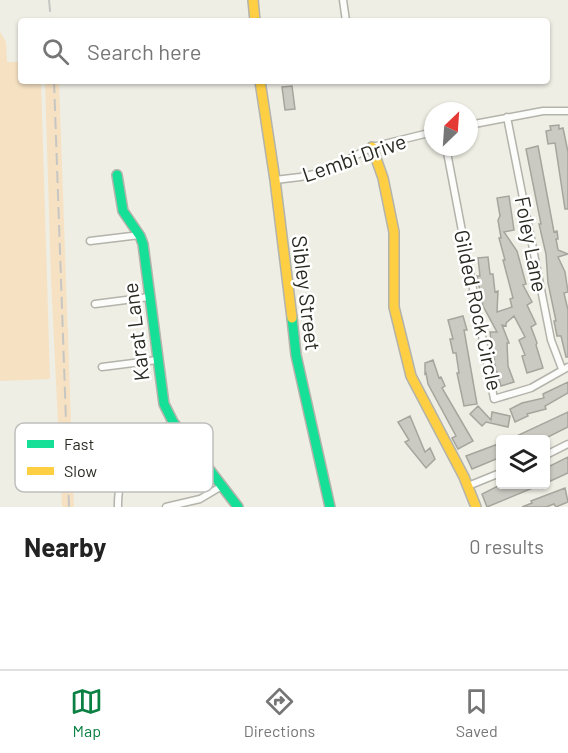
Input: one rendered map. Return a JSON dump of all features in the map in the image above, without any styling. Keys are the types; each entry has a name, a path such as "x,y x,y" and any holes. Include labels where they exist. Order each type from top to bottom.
{"street":[{"path":"253,0 255,18"},
{"path":"343,0 346,18"},
{"name":"Sibley Street","path":"260,84 275,180 296,355 330,507"},
{"path":"478,123 543,111 568,111"},
{"name":"Foley Lane","path":"507,117 550,340 565,368"},
{"name":"Lembi Drive","path":"275,180 324,172 372,147 424,134"},
{"path":"372,147 383,178 394,232 394,307 411,376 468,486 476,507"},
{"name":"Gilded Rock Circle","path":"448,156 494,399 531,387 565,368"},
{"path":"90,241 141,235 122,209 117,175"},
{"name":"Karat Lane","path":"141,235 162,397 173,422"},
{"path":"95,304 149,297"},
{"path":"102,367 157,360"},
{"path":"550,453 568,444"},
{"name":"Karat Lane","path":"213,474 238,507"},
{"path":"468,486 496,475"},
{"path":"213,491 222,486"},
{"path":"118,507 119,492"},
{"path":"166,507 200,499 212,492"}],"shaded area":[{"path":"0,32 6,42 7,62 18,62 18,84 41,84 50,379 0,381"},
{"path":"45,84 59,84 71,423 58,423"},
{"path":"61,492 73,492 74,507 62,507"}],"building":[{"path":"292,86 295,109 285,110 282,87"},
{"path":"559,125 559,129 563,128 568,152 568,209 565,209 555,143 548,144 546,131 551,130 550,126"},
{"path":"538,146 554,232 557,231 558,250 568,254 558,257 565,272 568,292 564,293 568,310 568,357 566,357 561,336 557,336 548,283 546,254 526,149"},
{"path":"509,196 514,230 504,232 517,251 526,284 523,285 532,302 527,305 536,324 531,327 543,368 527,373 522,356 525,355 519,340 525,337 514,316 506,323 506,326 502,325 509,343 507,343 508,366 514,382 501,386 495,366 490,332 497,332 483,306 477,276 480,276 478,258 488,257 495,292 498,291 497,312 512,307 510,299 513,298 499,238 501,238 498,220 500,216 497,198"},
{"path":"463,316 477,404 464,406 457,373 459,373 456,353 453,353 450,339 453,339 448,320"},
{"path":"433,360 439,378 441,377 445,386 442,388 473,441 458,449 452,438 456,436 425,374 425,363"},
{"path":"568,382 568,393 545,406 546,409 527,414 528,416 515,422 510,409 522,403 544,398 543,394"},
{"path":"478,406 491,420 492,412 510,416 508,427 486,422 482,426 470,414"},
{"path":"568,412 568,427 550,436 519,435"},
{"path":"410,416 425,452 430,448 435,459 426,468 405,442 409,440 398,422"},
{"path":"496,445 496,459 472,469 466,456"},
{"path":"568,457 568,473 550,481 550,466"},
{"path":"496,487 496,489 530,489 487,507 482,494"},
{"path":"565,488 568,502 556,507 554,504 546,507 522,507 532,503 531,501"}],"railway":[{"path":"49,0 51,18"},
{"path":"54,84 66,423"},
{"path":"68,492 69,507"}],"traffic: fast":[{"path":"117,175 123,211 143,244 164,404 174,423"},
{"path":"292,318 296,355 330,507"},
{"path":"213,474 238,507"}],"traffic: slow":[{"path":"253,0 255,18"},
{"path":"260,84 292,318"},
{"path":"372,147 383,178 394,232 394,307 411,376 464,477 476,507"}]}
